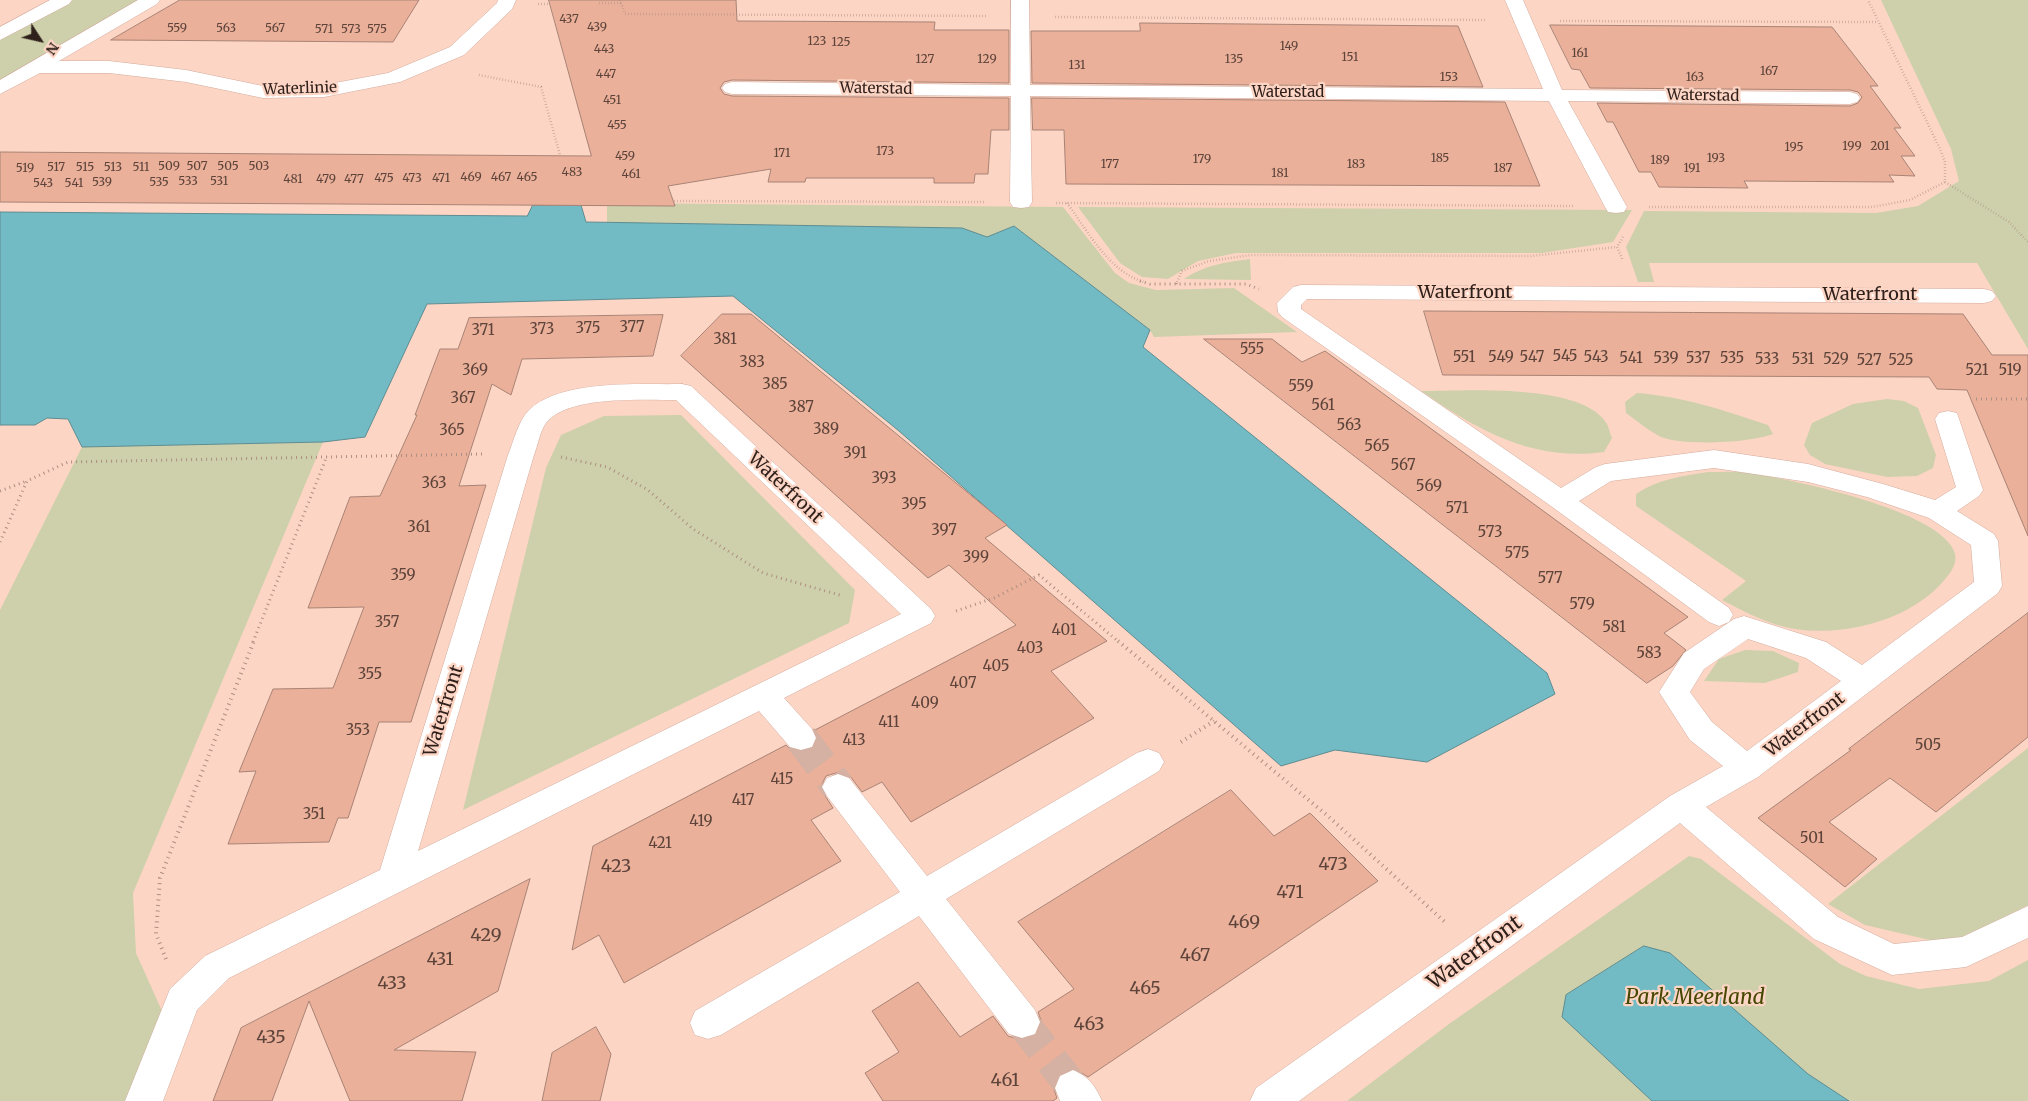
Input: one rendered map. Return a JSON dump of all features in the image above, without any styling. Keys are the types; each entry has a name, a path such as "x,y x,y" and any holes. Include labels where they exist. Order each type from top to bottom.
{"street":[{"path":"0,34 63,0"},
{"path":"0,88 151,0"},
{"name":"Waterlinie","path":"36,67 109,67 186,76 263,92 324,91 393,78 457,51 506,5 507,0"},
{"path":"1514,0 1555,95 1616,206"},
{"path":"1020,8 1021,202"},
{"name":"Waterstad","path":"732,88 1850,98"},
{"name":"Waterfront","path":"1289,303 1301,292 1984,296"},
{"path":"1289,303 1290,312 1560,500 1719,615"},
{"name":"Waterfront","path":"144,1101 183,1000 217,967 393,881 921,616 682,392 590,395 561,403 538,416 521,455 393,881"},
{"path":"1938,511 1970,490 1948,418"},
{"name":"Waterfront","path":"1269,1101 1681,805 1747,768 1988,586 1984,541 1938,511 1874,490 1808,473 1714,459 1605,473 1560,500"},
{"name":"Waterfront","path":"1747,768 1701,731 1674,692 1694,661 1744,627 1816,650 1863,682"},
{"path":"763,695 800,738"},
{"path":"708,1023 1148,762"},
{"path":"838,787 1022,1022"},
{"path":"1681,805 1826,928 1892,960 1966,952 2028,921"}],"path":[{"path":"1868,0 1940,149 1945,162 1945,182"},
{"path":"599,3 620,1 625,14 1020,8 1524,21 1878,22"},
{"path":"424,64 541,87 560,155"},
{"path":"674,201 1872,207 1908,203 1926,196 1945,182"},
{"path":"1945,182 2009,222 2028,242"},
{"path":"1067,203 1109,258 1129,277 1138,282 1150,284 1246,284 1289,303"},
{"path":"1617,247 1640,206"},
{"path":"1176,284 1182,271 1209,261 1251,256 1531,256 1617,247"},
{"path":"1617,247 1637,294"},
{"path":"0,491 68,462 327,456 521,455 569,458 607,467 648,490 693,529 763,573 848,597"},
{"path":"183,1000 156,934 160,878 327,456"},
{"path":"0,542 27,481"},
{"path":"994,598 1039,575 1328,818 1478,951"}],"green space":[{"path":"73,0 140,0 0,80 0,40"},
{"path":"1881,0 2028,0 2028,349 1977,263 1649,263 1654,282 1638,282 1626,247 1644,211 1876,213 1918,206 1959,181 1951,149"},
{"path":"607,203 1063,207 1115,273 1129,283 1156,290 1234,288 1297,332 1154,337 1150,330 1014,226 987,237 962,228 607,223"},
{"path":"1078,207 1632,210 1613,242 1542,253 1236,253 1198,261 1168,279 1142,277 1120,263"},
{"path":"1250,259 1251,280 1184,279 1207,267"},
{"path":"1492,390 1549,395 1574,401 1594,411 1607,424 1612,438 1604,452 1578,454 1553,452 1530,447 1507,440 1485,430 1421,391"},
{"path":"1637,393 1688,401 1719,409 1768,425 1773,434 1749,440 1717,442 1685,442 1661,437 1626,413 1625,402"},
{"path":"1887,399 1904,401 1918,408 1936,455 1933,468 1917,476 1887,477 1825,464 1810,455 1804,445 1812,423 1853,404"},
{"path":"681,415 855,590 849,623 463,810 546,468 561,435 604,416"},
{"path":"323,442 133,893 136,953 162,1011 128,1101 0,1101 0,610 82,447"},
{"path":"1708,472 1744,472 1769,476 1830,490 1896,511 1924,524 1945,538 1955,554 1953,567 1946,578 1932,592 1916,604 1878,622 1836,630 1815,631 1785,627 1767,621 1722,600 1746,581 1636,506 1636,494 1644,489 1680,477"},
{"path":"1745,650 1773,651 1799,663 1798,672 1765,683 1704,681 1719,659"},
{"path":"2028,748 2028,905 1968,937 1934,941 1865,925 1828,904"},
{"name":"Park Meerland","path":"1689,856 1701,859 1840,964 1866,976 1919,989 1989,981 2028,960 2028,1101 1347,1101 1449,1024"}],"water":[{"path":"533,205 581,205 586,222 962,228 987,237 1014,226 1150,330 1143,347 1547,673 1555,694 1427,762 1335,750 1281,766 899,431 733,296 427,304 365,437 323,442 82,447 68,419 47,418 35,425 0,425 0,212 527,216"},
{"path":"1644,946 1670,953 1808,1074 1849,1101 1652,1101 1562,1017 1566,995"}],"building":[{"path":"180,0 419,0 393,42 111,40"},
{"path":"549,0 736,0 737,21 935,22 934,30 1009,30 1009,83 732,80 724,82 720,88 724,94 732,96 1009,98 1009,130 991,130 988,174 975,174 974,183 934,183 934,178 806,178 805,182 768,182 771,169 668,186 675,206 0,202 0,152 591,156"},
{"path":"1140,23 1458,26 1483,87 1032,83 1031,31 1140,31"},
{"path":"1550,25 1832,27 1878,86 1870,86 1901,128 1894,128 1915,156 1901,156 1915,176 1889,175 1894,182 1744,181 1748,188 1659,187 1651,172 1639,172 1613,122 1607,122 1597,103 1850,106 1858,103 1862,97 1858,92 1850,90 1590,88 1580,70 1572,69"},
{"path":"1032,98 1505,102 1540,186 1066,184 1064,130 1033,130"},
{"path":"1424,311 1963,314 1992,355 2028,355 2028,536 1967,390 1937,389 1929,377 1443,375"},
{"path":"722,314 751,314 1007,525 985,538 1107,641 1051,671 1094,718 911,822 882,782 862,792 850,776 839,772 826,776 820,788 833,808 811,820 841,861 624,983 599,935 572,950 593,846 786,745 790,749 801,752 812,749 818,739 815,730 1016,625 949,565 928,578 681,356"},
{"path":"663,315 653,356 522,359 511,395 492,384 459,486 486,485 411,722 379,722 348,818 338,818 329,842 228,844 256,771 239,772 273,689 333,688 364,607 308,608 350,497 380,496 417,415 415,415 440,349 458,349 469,318"},
{"path":"1204,339 1272,339 1302,362 1325,351 1688,617 1664,633 1686,650 1673,666 1647,683"},
{"path":"2028,613 2028,737 1936,812 1890,778 1829,822 1877,859 1845,887 1758,818 1851,750 1849,749"},
{"path":"1231,790 1274,836 1310,813 1378,881 1088,1077 1074,1068 1059,1074 1053,1087 1057,1098 1053,1101 883,1101 865,1073 899,1052 872,1011 918,982 960,1037 993,1016 1008,1036 1021,1040 1036,1036 1042,1023 1038,1012 1074,989 1018,922"},
{"path":"530,879 498,991 394,1050 476,1052 462,1101 350,1101 309,1001 272,1101 213,1101 241,1028"},
{"path":"596,1027 611,1054 600,1101 542,1101 552,1053"}],"tunnel":[{"path":"801,738 838,787"},
{"path":"1022,1022 1073,1088"}]}
